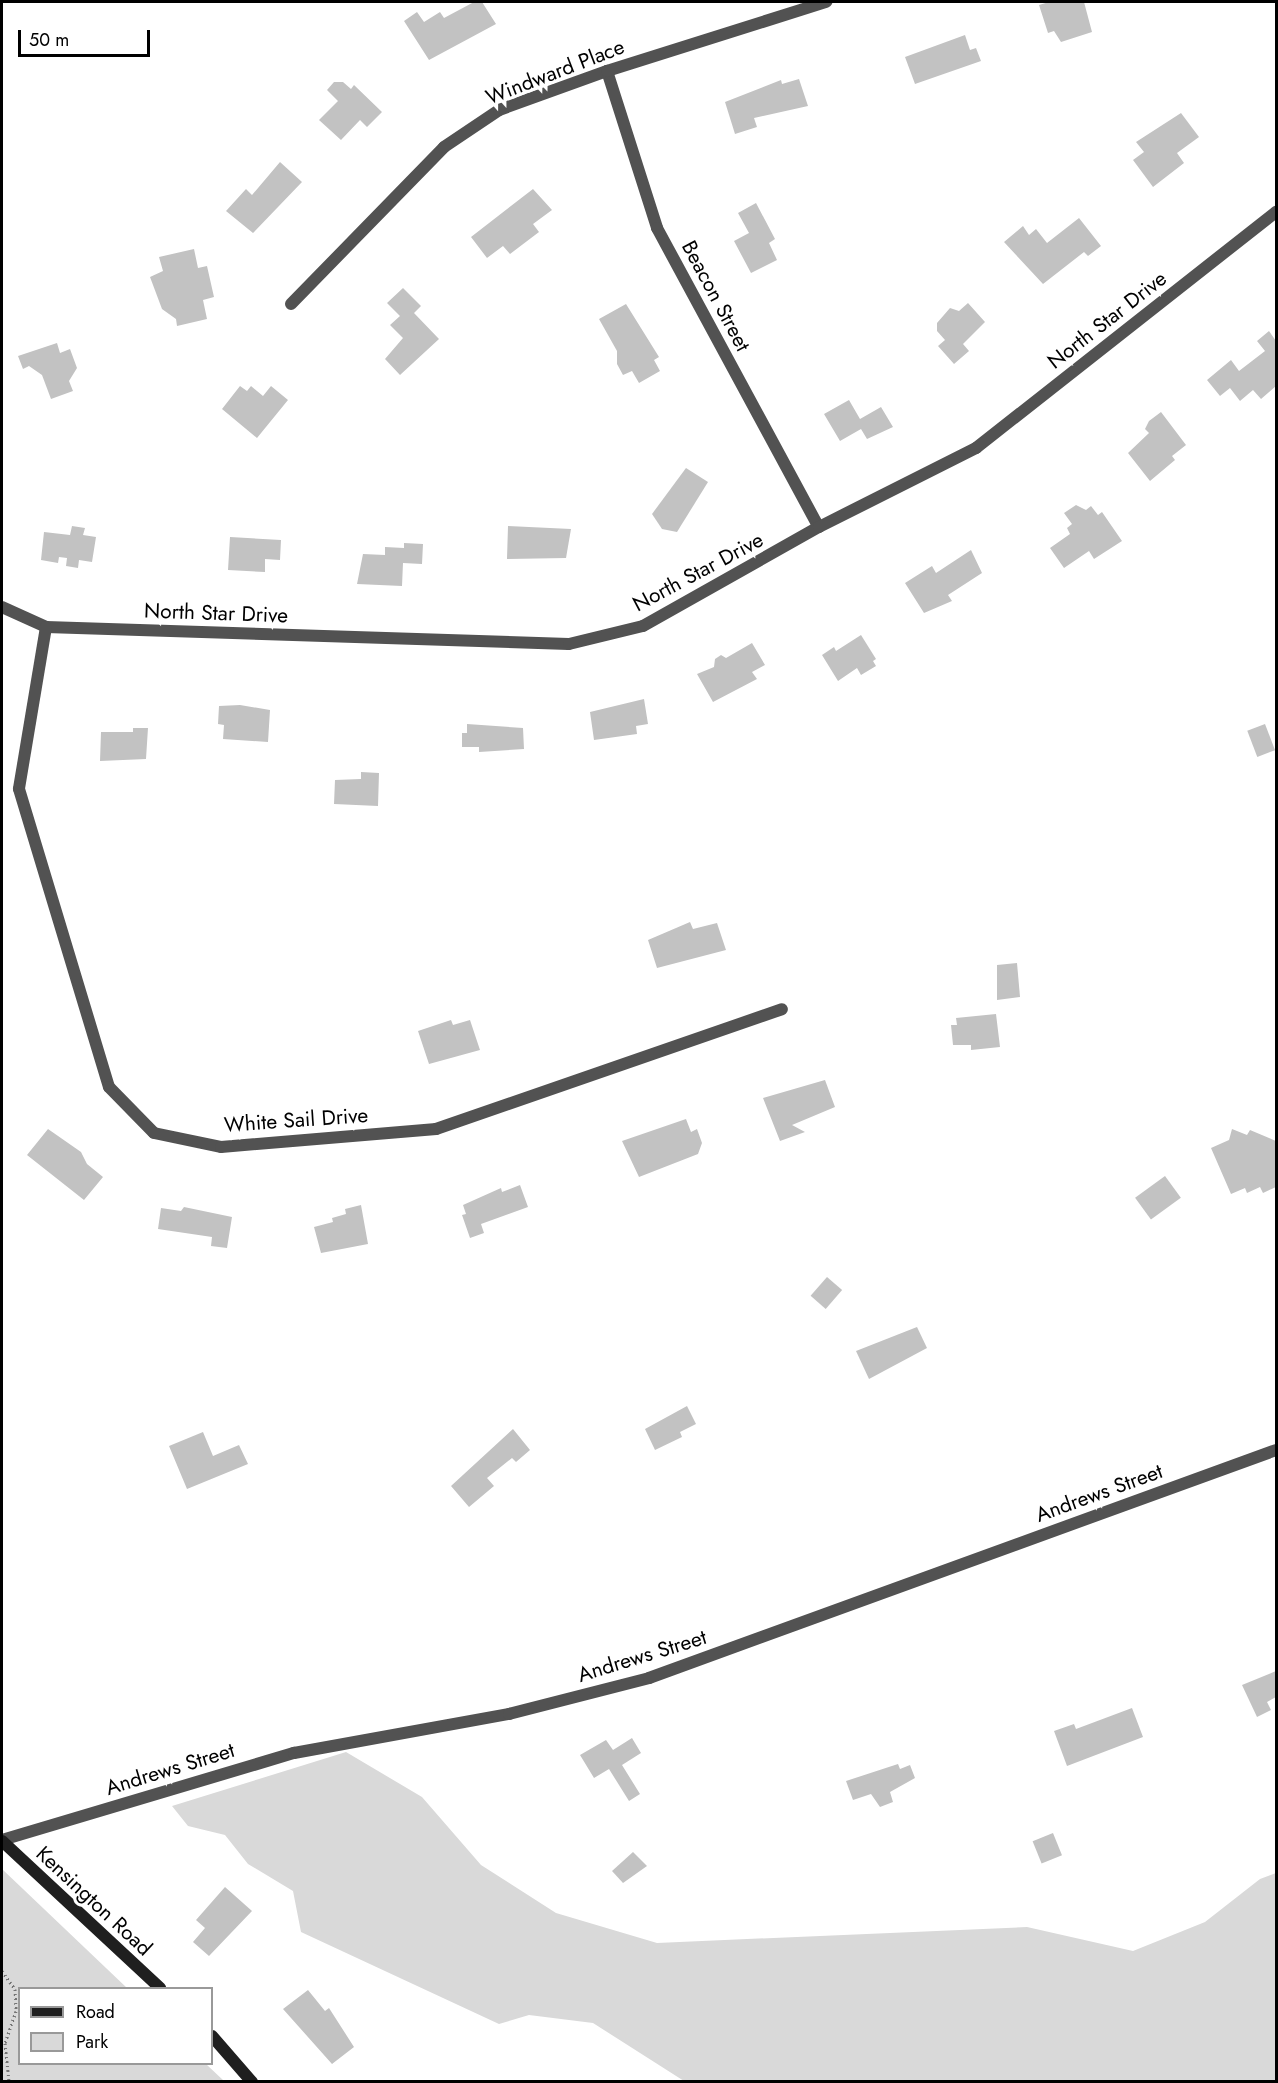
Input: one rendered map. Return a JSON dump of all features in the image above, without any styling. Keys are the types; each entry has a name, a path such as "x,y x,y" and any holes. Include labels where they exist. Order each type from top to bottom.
{"main road":[{"name":"Kensington Road","path":"2,1841 158,1987"},
{"path":"213,2037 252,2082"}],"street":[{"name":"Windward Place","path":"291,304 444,147 499,110 607,71 826,2"},
{"name":"Beacon Street","path":"607,71 657,228 819,527"},
{"name":"North Star Drive","path":"2,607 46,627 569,644 643,626 819,527 976,448 1276,212"},
{"name":"White Sail Drive","path":"46,627 19,789 109,1087 154,1133 221,1147 435,1129 782,1009"},
{"name":"Andrews Street","path":"2,1841 294,1753 509,1714 649,1678 1276,1450"}],"path":[{"path":"2,1971 15,1989 16,2011 4,2043 9,2082"}],"green space":[{"path":"346,1752 422,1797 481,1865 556,1913 657,1943 1027,1927 1133,1951 1205,1922 1260,1879 1276,1873 1276,2081 684,2081 593,2023 529,2015 499,2024 301,1932 293,1891 248,1864 225,1835 188,1826 172,1806"},
{"path":"2,1869 126,1987 18,1987 18,2065 207,2065 224,2081 2,2081"}],"building":[{"path":"474,2 482,2 496,24 429,60 404,21 417,12 424,22 440,12 444,18"},
{"path":"1049,2 1084,2 1092,32 1061,42 1054,31 1048,33 1039,5"},
{"path":"965,35 970,50 976,48 981,61 915,84 905,57"},
{"path":"799,79 808,106 754,118 757,127 735,134 725,102 781,80 782,84"},
{"path":"334,82 343,82 351,89 354,85 382,112 367,127 360,120 341,140 319,120 338,101 327,90"},
{"path":"1181,113 1199,137 1177,153 1184,163 1153,187 1133,160 1144,152 1136,142"},
{"path":"280,162 302,182 253,233 226,211 246,189 252,195"},
{"path":"533,189 552,210 533,224 539,232 510,254 503,246 487,258 471,237"},
{"path":"756,203 775,239 769,243 777,260 751,273 734,241 749,233 738,213"},
{"path":"1079,218 1101,246 1088,256 1084,252 1043,284 1004,242 1023,226 1029,235 1036,229 1047,243"},
{"path":"194,249 198,268 207,266 214,297 203,300 207,319 177,326 176,319 162,309 150,277 163,271 159,257"},
{"path":"403,288 421,306 414,313 439,339 400,375 385,359 403,338 390,325 400,316 387,303"},
{"path":"968,303 985,322 963,344 969,351 954,364 938,346 945,340 937,331 937,323 950,308 959,311"},
{"path":"626,304 659,357 654,360 660,371 639,383 632,371 623,375 617,364 617,351 599,319"},
{"path":"1269,331 1276,341 1276,386 1261,399 1253,390 1240,401 1230,388 1220,396 1207,380 1231,360 1239,371 1265,351 1257,341"},
{"path":"57,343 60,353 70,349 77,368 69,381 73,391 51,399 42,375 29,366 23,369 18,356"},
{"path":"240,386 247,391 251,386 263,396 271,386 288,400 257,438 222,409"},
{"path":"849,400 860,419 881,407 893,427 867,439 861,429 840,441 824,414"},
{"path":"1161,412 1186,445 1172,456 1175,460 1150,481 1128,453 1149,433 1145,429 1149,421"},
{"path":"686,468 708,482 677,532 662,529 652,514"},
{"path":"1076,505 1086,510 1091,506 1098,515 1102,512 1122,541 1094,559 1089,551 1064,568 1050,548 1070,534 1067,528 1072,524 1064,513"},
{"path":"72,526 85,528 83,535 96,537 92,562 79,560 78,568 66,566 67,558 59,557 58,563 41,560 44,532 70,535"},
{"path":"508,526 571,529 566,558 507,559"},
{"path":"230,537 281,540 280,560 265,559 265,572 228,570"},
{"path":"404,543 423,544 422,564 403,563 402,586 357,584 363,554 385,555 385,547 404,548"},
{"path":"971,550 982,573 948,595 952,601 924,613 905,583 932,566 936,573"},
{"path":"861,635 876,659 873,661 876,666 861,675 857,668 838,681 822,655 834,647 836,651"},
{"path":"752,643 765,665 752,672 757,679 713,702 697,674 714,667 715,659 721,655 726,658"},
{"path":"644,699 648,724 636,726 637,734 594,740 590,712"},
{"path":"240,705 270,710 268,742 223,739 224,725 218,724 219,706"},
{"path":"467,724 523,728 524,749 479,752 479,747 462,747 462,733 467,733"},
{"path":"1265,724 1275,750 1257,757 1247,731"},
{"path":"133,728 148,728 146,759 100,761 101,732 133,732"},
{"path":"361,772 379,773 378,806 334,804 335,780 361,779"},
{"path":"690,922 693,929 717,923 726,950 657,968 648,940"},
{"path":"1017,963 1020,997 997,1000 997,965"},
{"path":"996,1014 1000,1047 971,1050 971,1045 953,1045 951,1025 957,1025 956,1018"},
{"path":"451,1020 453,1025 470,1020 480,1050 429,1064 418,1031"},
{"path":"825,1080 835,1107 792,1125 805,1132 780,1141 763,1098"},
{"path":"686,1119 691,1132 697,1129 702,1143 698,1154 639,1177 622,1141"},
{"path":"48,1129 81,1152 87,1164 103,1177 84,1200 27,1155"},
{"path":"1232,1129 1247,1135 1250,1130 1276,1141 1276,1187 1263,1193 1260,1187 1247,1193 1245,1188 1231,1194 1211,1148 1229,1140"},
{"path":"1165,1176 1181,1198 1151,1220 1135,1198"},
{"path":"520,1185 528,1207 481,1224 484,1233 470,1238 462,1215 466,1214 463,1205 501,1188 502,1192"},
{"path":"361,1205 368,1244 321,1253 314,1227 333,1222 332,1218 346,1214 345,1209"},
{"path":"184,1207 232,1217 227,1248 211,1246 212,1237 158,1229 161,1208 181,1211"},
{"path":"827,1277 842,1290 826,1309 811,1296"},
{"path":"917,1327 927,1348 869,1379 856,1351"},
{"path":"687,1406 696,1424 680,1432 682,1437 655,1450 645,1429"},
{"path":"513,1429 530,1450 516,1462 512,1458 487,1478 494,1486 469,1507 451,1486"},
{"path":"203,1432 213,1456 239,1445 248,1464 187,1489 169,1446"},
{"path":"1276,1671 1276,1697 1267,1702 1271,1710 1257,1717 1242,1685"},
{"path":"1132,1708 1143,1737 1067,1766 1054,1731 1074,1724 1076,1729"},
{"path":"632,1738 641,1753 622,1765 640,1794 629,1801 609,1769 594,1778 580,1755 606,1740 613,1750"},
{"path":"898,1764 900,1769 910,1765 915,1778 890,1792 893,1802 880,1807 871,1794 853,1800 846,1781"},
{"path":"1053,1833 1062,1855 1042,1863 1033,1841"},
{"path":"633,1852 647,1866 623,1883 612,1871"},
{"path":"225,1887 252,1911 209,1956 193,1942 205,1928 196,1920"},
{"path":"308,1990 325,2011 329,2008 354,2047 332,2064 283,2009"}]}
